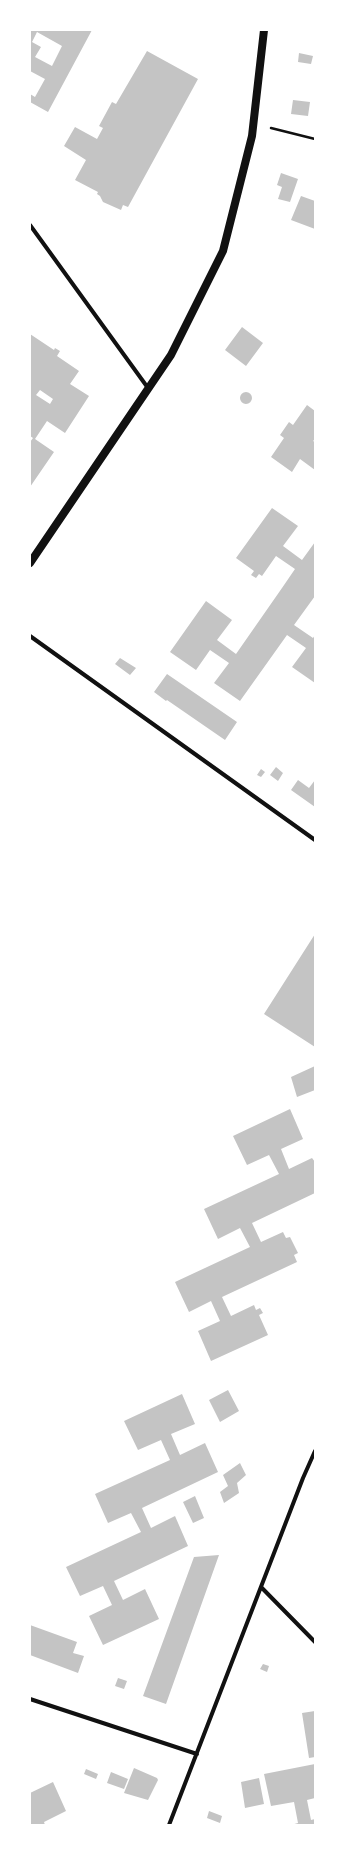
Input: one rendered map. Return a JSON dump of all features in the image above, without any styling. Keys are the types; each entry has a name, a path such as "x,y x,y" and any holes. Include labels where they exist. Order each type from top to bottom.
{"main road":[{"path":"30,563 171,355 222,251 252,136 264,30"}],"street":[{"path":"30,226 148,388"},
{"path":"30,636 315,840"},
{"path":"169,1825 303,1478 315,1451"},
{"path":"261,1587 315,1642"},
{"path":"30,1699 197,1754"}],"path":[{"path":"253,123 315,139"}],"building":[{"path":"30,30 92,30 48,112 30,102 30,94 35,97 45,79 30,71","holes":["37,32 62,46 52,66 35,57 41,47 32,42"]},
{"path":"147,51 198,79 128,207 123,205 121,210 103,202 97,194 98,192 75,180 86,160 64,146 75,127 97,139 103,128 99,126 112,102 116,104"},
{"path":"299,53 313,56 311,64 298,62"},
{"path":"293,100 310,102 308,116 291,114"},
{"path":"281,173 298,179 290,202 278,199 282,187 277,185"},
{"path":"301,196 315,201 315,229 291,220"},
{"path":"242,327 263,343 246,366 225,350"},
{"path":"30,334 54,350 55,348 60,351 57,356 79,371 70,384 89,396 65,433 47,421 35,439 54,452 30,487 30,442 33,438 30,436","holes":["40,390 53,399 50,404 36,395"]},
{"path":"244,392 248,392 252,398 248,404 244,404 240,400 240,396"},
{"path":"307,405 315,411 315,439 313,441 315,442 315,470 300,459 292,472 271,457 284,438 280,435 289,422 293,425"},
{"path":"272,508 298,526 283,546 302,560 315,542 315,596 294,625 313,638 315,635 315,683 292,667 306,648 287,635 240,701 214,683 229,663 210,650 196,670 170,652 206,601 232,620 217,640 236,654 295,569 276,556 262,576 259,574 256,578 251,575 254,571 236,558"},
{"path":"120,658 136,668 130,675 115,664"},
{"path":"167,674 237,722 225,740 154,692"},
{"path":"276,767 283,773 278,781 270,775"},
{"path":"261,769 265,772 261,777 257,775"},
{"path":"298,780 309,788 315,780 315,807 291,790"},
{"path":"315,934 315,1047 264,1014"},
{"path":"315,1066 315,1090 297,1097 291,1077"},
{"path":"290,1109 303,1139 281,1149 289,1169 312,1158 315,1162 315,1193 252,1223 261,1242 283,1232 286,1238 290,1237 298,1253 294,1255 297,1262 222,1297 231,1316 254,1305 256,1310 260,1308 263,1313 259,1315 268,1335 211,1361 198,1331 220,1321 211,1301 189,1312 175,1282 250,1247 240,1228 218,1239 204,1209 279,1174 269,1155 247,1165 233,1136"},
{"path":"228,1390 239,1411 220,1422 209,1400"},
{"path":"182,1394 195,1424 171,1434 180,1455 205,1443 218,1472 142,1508 151,1528 175,1516 188,1546 114,1581 123,1600 145,1589 159,1619 103,1645 89,1616 112,1605 103,1586 80,1596 66,1567 141,1532 131,1513 108,1523 95,1494 170,1460 161,1440 138,1450 124,1421"},
{"path":"240,1463 246,1475 237,1483 239,1493 224,1503 220,1492 228,1486 223,1475"},
{"path":"195,1496 204,1518 193,1523 183,1502"},
{"path":"219,1555 166,1704 143,1696 194,1557"},
{"path":"30,1625 77,1642 73,1653 84,1656 78,1673 30,1655"},
{"path":"263,1664 269,1666 267,1672 260,1669"},
{"path":"118,1678 127,1681 124,1689 115,1686"},
{"path":"315,1711 315,1757 309,1758 302,1713"},
{"path":"315,1764 315,1798 307,1800 311,1820 315,1819 315,1825 291,1825 298,1823 294,1802 271,1806 264,1774"},
{"path":"134,1768 157,1778 158,1780 148,1800 124,1793"},
{"path":"86,1769 98,1774 96,1779 84,1774"},
{"path":"111,1772 128,1779 124,1789 107,1783"},
{"path":"259,1778 264,1804 245,1808 241,1782"},
{"path":"53,1782 66,1811 44,1822 45,1825 30,1825 30,1793"},
{"path":"209,1811 222,1816 220,1823 207,1818"}]}
